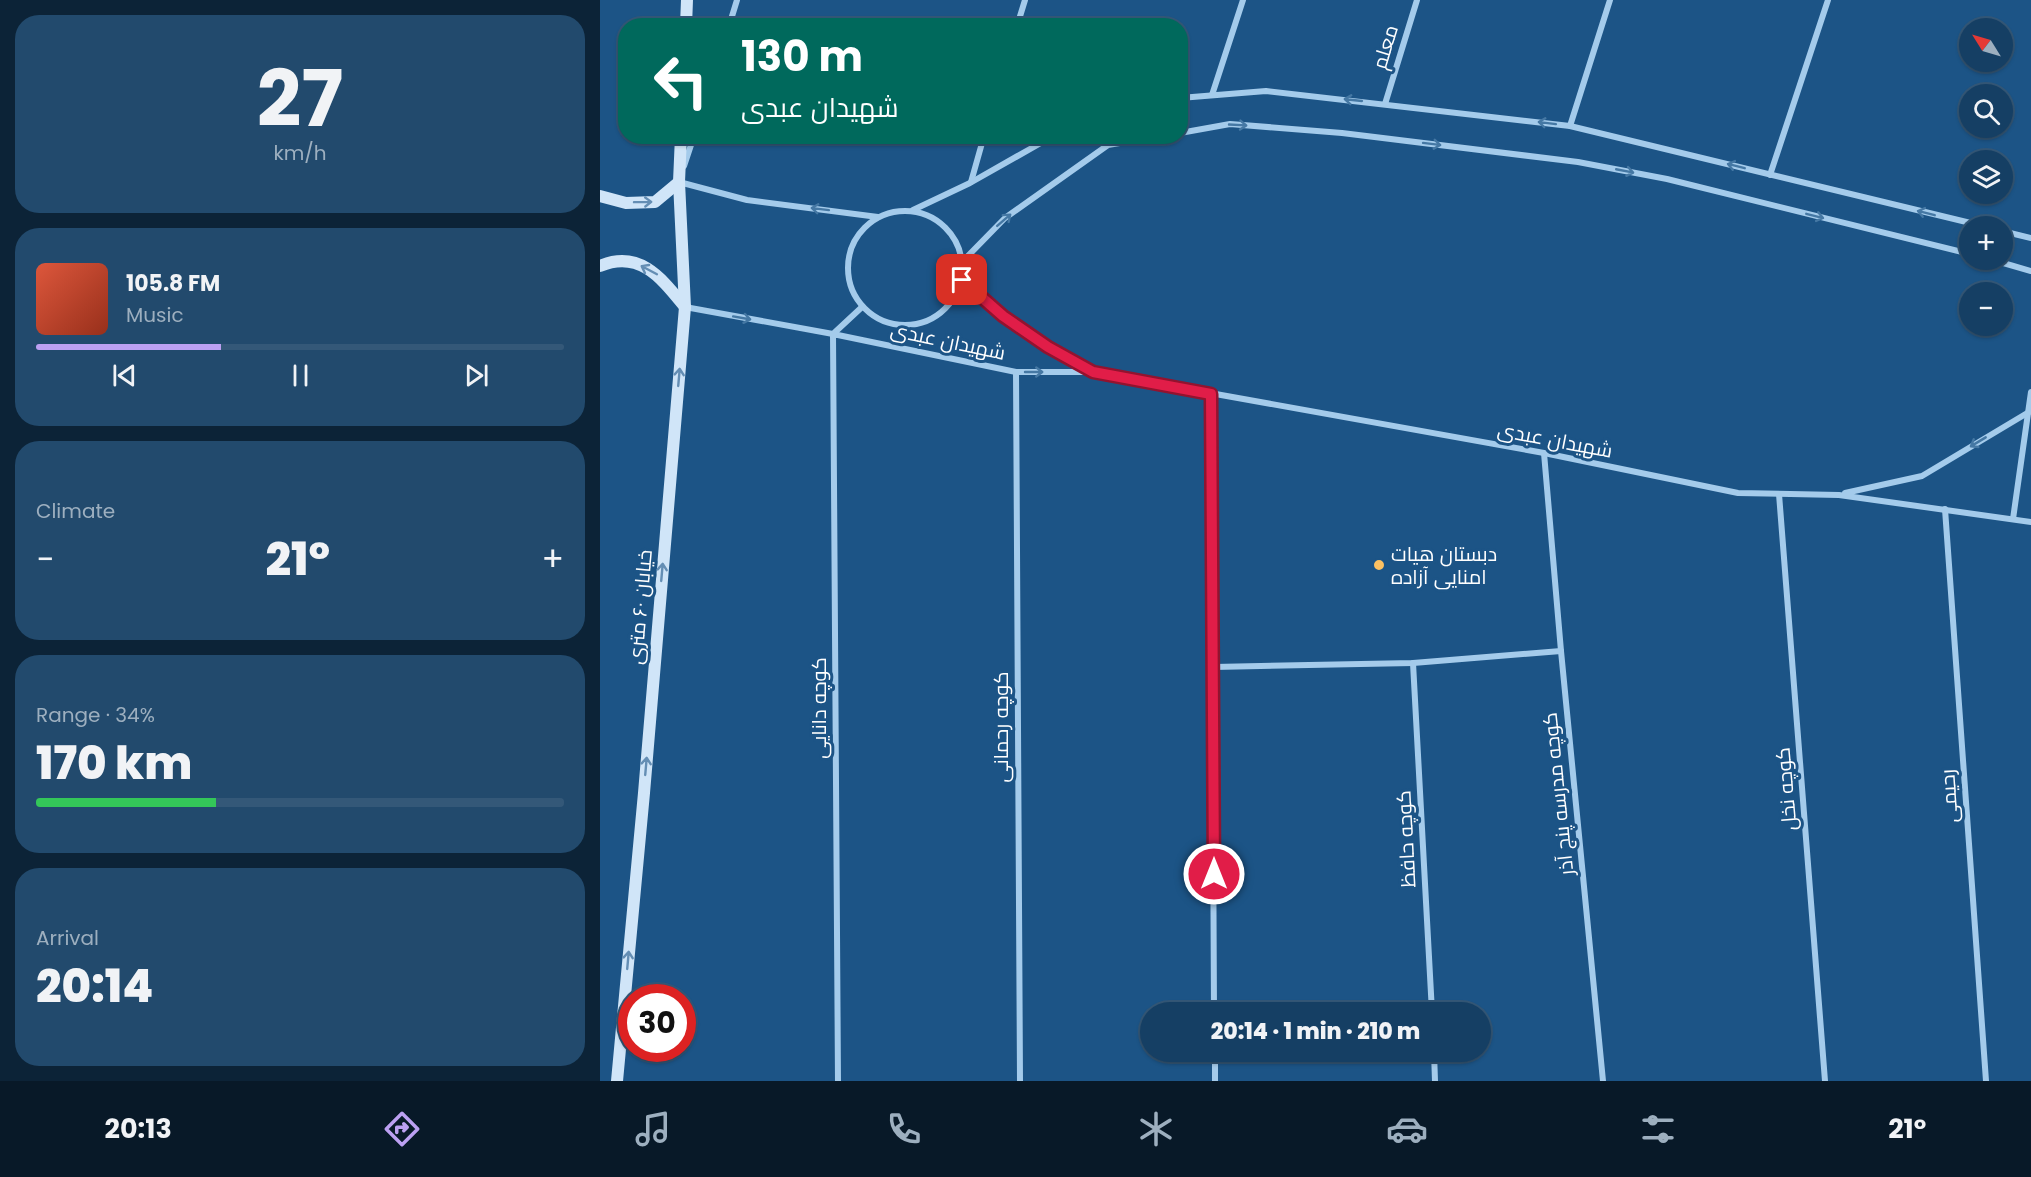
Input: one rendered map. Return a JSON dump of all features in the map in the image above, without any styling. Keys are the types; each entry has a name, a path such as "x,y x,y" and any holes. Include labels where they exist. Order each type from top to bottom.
{"main road":[{"path":"686,18 687,0"},
{"name":"خیابان ۶۰ متری","path":"617,1081 685,307 679,182 681,144"},
{"path":"600,196 626,203 655,202 679,182"},
{"path":"600,266 631,260 658,275 685,307"}],"street":[{"path":"731,18 737,0"},
{"path":"1019,18 1025,0"},
{"path":"1212,95 1243,0"},
{"name":"معلم","path":"1385,104 1417,0"},
{"path":"1570,126 1610,0"},
{"path":"1770,175 1828,0"},
{"path":"1188,97 1266,91 1570,126 1959,220"},
{"path":"1188,132 1230,124 1342,133 1578,162 1667,179 1959,251"},
{"path":"691,144 679,182 747,200 878,217"},
{"path":"970,183 982,144"},
{"path":"913,210 970,183 1038,144"},
{"path":"963,261 1005,218 1108,145 1114,144"},
{"path":"913,210 931,216 946,227 957,243 963,261 962,280 954,298 943,312 928,321 910,326 892,325 876,318 862,307 852,292 848,276 848,258 854,241 864,227 878,217 895,211 913,210"},
{"path":"2013,234 2031,238"},
{"path":"2013,266 2031,271"},
{"name":"شهیدان عبدی","path":"962,280 1003,316 1048,347 1093,372"},
{"name":"شهیدان عبدی","path":"685,307 833,334 1016,372 1093,372 1544,453 1738,493 1839,495 2031,522"},
{"path":"833,334 862,307"},
{"name":"کوچه دانایی","path":"833,334 838,1081"},
{"name":"کوچه رحمانی","path":"1016,372 1020,1081"},
{"path":"2013,519 2031,392"},
{"path":"1211,394 1215,1002"},
{"path":"1839,495 1922,476 2029,412"},
{"name":"کوچه مدرسه پنج آذر","path":"1544,453 1603,1081"},
{"name":"کوچه نخل","path":"1779,494 1825,1081"},
{"name":"رحیمی","path":"1945,509 1986,1081"},
{"path":"1214,667 1413,663 1561,651"},
{"name":"کوچه حافظ","path":"1413,663 1431,1002"},
{"path":"1215,1062 1215,1081"},
{"path":"1434,1062 1435,1081"}],"place":[{"name":"دبستان هیات امنایی آزاده","path":"1379,565"}],"route":[{"path":"962,280 1003,316 1048,347 1093,372 1211,394 1214,874"}]}
